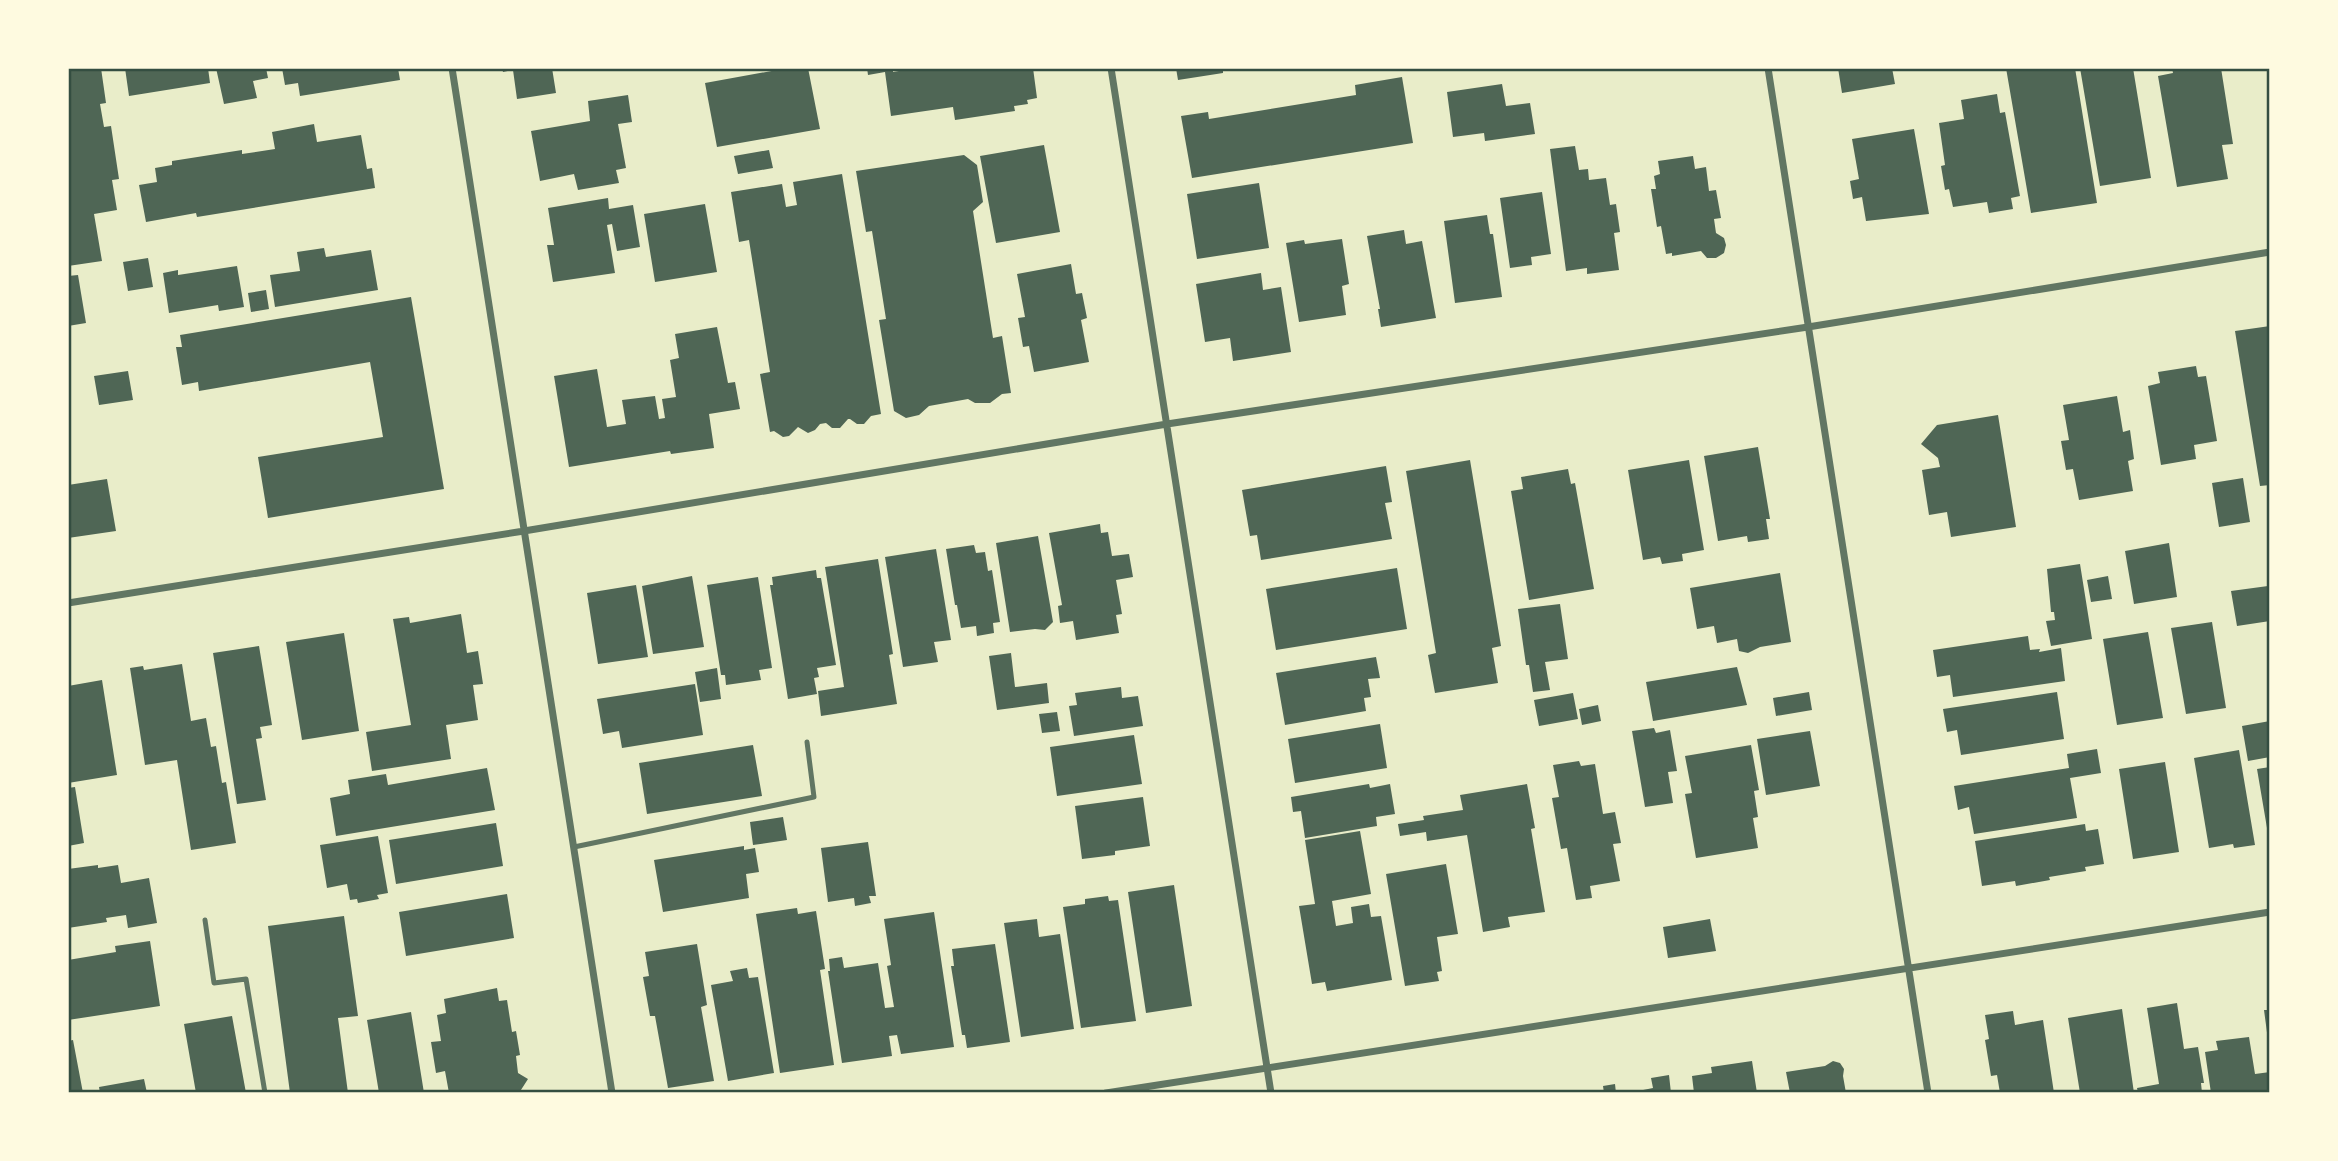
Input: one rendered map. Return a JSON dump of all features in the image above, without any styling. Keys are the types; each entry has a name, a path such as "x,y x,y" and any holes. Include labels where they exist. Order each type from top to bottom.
{"street":[{"path":"452,68 612,1093"},
{"path":"1111,68 1271,1093"},
{"path":"1768,68 1928,1093"},
{"path":"68,603 524,531 1167,424 1808,327 2270,252"},
{"path":"1105,1093 2270,912"}],"lane":[{"path":"574,848 814,797 807,742"},
{"path":"205,920 214,983 246,979 265,1093"}],"building":[{"path":"68,68 101,68 106,103 100,104 104,127 111,126 119,179 112,180 117,210 94,214 102,261 68,266"},
{"path":"125,68 208,68 210,83 129,96"},
{"path":"216,68 266,68 268,78 253,81 257,98 224,104"},
{"path":"282,68 398,68 400,80 300,96 298,83 285,85"},
{"path":"502,68 552,68 556,93 517,99 513,70 503,72"},
{"path":"788,68 808,68 820,129 717,147 705,83"},
{"path":"867,68 893,68 893,72 916,68 1033,68 1037,98 1027,100 1028,104 1014,106 1015,111 955,120 953,107 891,116 885,72 868,75"},
{"path":"1176,68 1223,68 1223,73 1178,80"},
{"path":"1838,68 1892,68 1895,84 1842,93"},
{"path":"2006,68 2075,68 2097,203 2031,213"},
{"path":"2080,68 2133,68 2151,178 2100,186"},
{"path":"2172,68 2221,68 2233,144 2222,145 2228,179 2177,187 2158,76 2173,73"},
{"path":"1402,77 1413,143 1192,178 1181,116 1208,112 1209,119 1356,95 1355,85"},
{"path":"1502,84 1506,106 1530,103 1535,134 1485,141 1484,133 1453,137 1447,92"},
{"path":"1997,94 2000,113 2005,112 2020,196 2011,198 2013,209 1989,213 1987,202 1953,207 1949,189 1945,190 1941,166 1945,165 1939,123 1964,119 1961,100"},
{"path":"628,95 632,122 618,124 626,168 616,170 619,183 578,190 574,174 540,181 531,131 590,121 588,101"},
{"path":"314,124 317,142 361,135 367,169 372,168 375,188 197,217 196,213 146,222 139,185 157,182 155,168 172,165 172,161 242,150 242,154 275,149 272,132"},
{"path":"1914,129 1929,214 1866,221 1862,197 1853,199 1850,181 1859,179 1852,139"},
{"path":"1044,145 1060,232 996,243 980,156"},
{"path":"1575,146 1579,170 1588,169 1589,180 1606,178 1610,205 1616,204 1620,232 1614,233 1619,270 1587,274 1587,268 1566,271 1550,149"},
{"path":"769,150 773,168 738,174 734,156"},
{"path":"964,155 977,165 983,202 973,211 993,338 1002,336 1011,393 1002,394 990,403 975,403 968,399 929,406 919,415 906,418 894,411 879,320 886,319 872,231 866,232 856,171"},
{"path":"1693,156 1695,169 1706,167 1709,191 1716,190 1721,218 1714,219 1716,233 1724,238 1726,245 1724,253 1716,258 1707,258 1701,251 1672,256 1672,253 1666,254 1661,226 1657,227 1651,189 1656,189 1654,176 1660,174 1658,161"},
{"path":"842,174 881,414 871,416 864,424 848,419 840,428 832,428 826,423 808,433 798,427 789,436 783,437 774,431 770,432 760,374 770,372 749,240 739,242 731,192 782,184 786,207 797,205 793,182"},
{"path":"1259,183 1269,248 1197,259 1187,194"},
{"path":"1542,192 1551,254 1531,257 1532,265 1510,268 1500,198"},
{"path":"608,198 609,209 633,205 640,247 617,251 612,224 607,225 615,273 553,282 547,245 554,245 548,208"},
{"path":"705,204 717,272 655,282 644,214"},
{"path":"1487,215 1490,234 1493,234 1502,297 1455,303 1444,221"},
{"path":"1404,230 1406,244 1422,241 1436,318 1381,327 1367,236"},
{"path":"1342,239 1349,284 1342,286 1346,315 1299,322 1286,243 1304,240 1305,244"},
{"path":"324,248 326,257 371,250 378,290 275,307 270,275 300,271 297,252"},
{"path":"148,258 153,287 128,291 123,262"},
{"path":"1071,264 1076,294 1082,293 1087,318 1081,320 1089,362 1034,372 1029,346 1023,347 1018,318 1025,317 1017,274"},
{"path":"237,266 244,307 219,311 218,305 169,313 163,273 178,270 178,275"},
{"path":"1261,273 1263,290 1281,287 1291,352 1233,361 1230,338 1205,342 1196,284"},
{"path":"78,275 86,323 68,326 68,276"},
{"path":"266,290 269,309 251,312 248,293"},
{"path":"411,297 444,489 268,518 258,457 383,437 370,362 199,391 198,382 182,385 176,347 182,347 180,335"},
{"path":"2270,326 2270,485 2260,486 2235,331"},
{"path":"717,327 728,383 735,382 740,409 709,414 714,448 671,454 670,451 569,467 554,376 597,369 607,427 626,424 622,400 655,396 659,419 665,418 662,399 676,397 670,360 679,358 675,334"},
{"path":"2196,366 2198,377 2206,376 2217,441 2194,445 2196,459 2161,465 2148,386 2160,383 2158,372"},
{"path":"128,371 133,400 99,405 94,376"},
{"path":"2117,396 2123,432 2130,430 2134,459 2128,461 2133,491 2079,500 2073,469 2066,470 2061,441 2069,440 2063,405"},
{"path":"1998,415 2016,527 1951,537 1947,512 1929,515 1922,470 1940,467 1938,458 1921,444 1937,425"},
{"path":"1758,447 1770,519 1766,519 1769,539 1748,542 1747,536 1718,541 1704,456"},
{"path":"1470,460 1501,646 1492,648 1498,683 1435,693 1428,655 1436,653 1406,471"},
{"path":"1689,460 1704,550 1682,554 1683,561 1662,564 1660,557 1643,560 1628,470"},
{"path":"1386,466 1392,502 1385,503 1392,539 1261,560 1257,535 1250,536 1242,490"},
{"path":"1568,469 1571,484 1575,483 1594,589 1529,600 1511,491 1523,489 1521,477"},
{"path":"2243,478 2250,522 2219,527 2212,483"},
{"path":"107,479 116,531 68,538 68,485"},
{"path":"1100,524 1101,533 1108,532 1112,556 1129,554 1133,577 1116,580 1122,614 1116,615 1119,633 1076,640 1073,621 1060,623 1058,606 1062,605 1049,533"},
{"path":"1038,536 1053,622 1045,630 1010,632 996,543"},
{"path":"2169,543 2177,597 2134,604 2125,551"},
{"path":"974,545 976,553 985,552 988,571 992,570 1000,622 993,623 994,633 977,636 976,626 961,628 946,549"},
{"path":"936,549 951,640 934,642 938,662 903,667 885,557"},
{"path":"878,559 893,654 889,655 897,704 821,716 818,691 844,687 825,567"},
{"path":"2080,564 2092,639 2051,646 2046,621 2055,620 2054,612 2051,612 2047,569"},
{"path":"1397,568 1407,629 1276,650 1266,589"},
{"path":"816,570 817,578 821,578 836,665 817,668 819,677 814,678 817,694 788,699 770,585 773,585 772,577"},
{"path":"1780,573 1791,642 1760,647 1748,653 1739,651 1737,639 1717,643 1714,626 1697,629 1690,588"},
{"path":"692,576 704,647 653,654 642,586"},
{"path":"2108,576 2112,599 2091,602 2087,580"},
{"path":"758,577 772,668 759,670 761,680 726,685 725,675 721,675 707,585"},
{"path":"636,585 648,657 598,664 587,593"},
{"path":"2268,586 2270,621 2237,626 2231,591"},
{"path":"1560,604 1568,659 1545,662 1550,690 1533,692 1518,609"},
{"path":"461,614 467,653 478,651 483,684 473,685 478,720 446,725 451,759 372,771 366,732 411,725 393,619 409,617 410,623"},
{"path":"2212,622 2226,708 2186,714 2171,628"},
{"path":"2148,632 2163,718 2117,725 2103,639"},
{"path":"344,633 359,731 302,740 286,642"},
{"path":"2028,636 2030,650 2040,649 2039,652 2061,648 2065,681 1953,697 1950,675 1937,677 1933,650"},
{"path":"259,646 272,725 260,727 262,738 256,739 266,800 237,804 213,653"},
{"path":"1011,653 1015,687 1047,683 1049,703 997,710 989,656"},
{"path":"1376,657 1380,678 1368,679 1371,697 1364,698 1366,711 1285,725 1276,673"},
{"path":"182,664 191,721 206,718 211,747 216,746 222,783 226,782 236,843 191,850 177,760 145,765 130,668 143,666 144,670"},
{"path":"1737,667 1747,705 1653,721 1646,682"},
{"path":"717,668 721,699 700,702 695,672"},
{"path":"102,680 117,775 68,783 68,686"},
{"path":"695,684 703,735 622,748 619,731 603,734 597,699"},
{"path":"1121,687 1122,698 1138,696 1143,726 1074,736 1069,706 1077,705 1075,693"},
{"path":"1809,692 1812,710 1776,716 1773,698"},
{"path":"2057,692 2064,739 1961,755 1957,730 1947,732 1943,709"},
{"path":"1573,693 1578,719 1539,726 1534,700"},
{"path":"1598,705 1601,721 1582,725 1579,709"},
{"path":"1057,712 1060,731 1042,733 1039,714"},
{"path":"2270,721 2270,757 2248,761 2242,726"},
{"path":"1380,724 1387,768 1295,783 1288,739"},
{"path":"1654,728 1656,733 1670,730 1677,771 1668,772 1673,803 1645,807 1632,731"},
{"path":"1810,731 1820,786 1766,795 1757,739"},
{"path":"1134,735 1142,784 1057,796 1050,747"},
{"path":"753,745 762,796 647,814 639,763"},
{"path":"1751,745 1759,790 1754,791 1758,817 1753,818 1758,848 1696,858 1685,794 1692,793 1685,756"},
{"path":"2097,749 2101,773 2070,778 2077,818 1974,834 1969,807 1958,810 1954,786 2069,768 2067,754"},
{"path":"2239,750 2255,845 2234,848 2233,844 2209,848 2194,758"},
{"path":"1579,761 1581,766 1595,764 1603,814 1615,812 1621,843 1613,844 1620,881 1590,886 1592,898 1576,900 1567,848 1561,849 1552,798 1559,797 1553,765"},
{"path":"2165,762 2179,852 2133,859 2119,769"},
{"path":"2270,767 2270,828 2267,828 2257,769"},
{"path":"487,768 495,810 336,836 330,798 350,794 348,780 386,774 388,785"},
{"path":"1369,784 1370,788 1390,784 1395,814 1376,817 1377,826 1305,838 1301,811 1293,812 1291,797"},
{"path":"1527,784 1535,828 1531,829 1545,912 1508,917 1510,927 1483,932 1467,835 1427,841 1426,832 1400,836 1398,824 1424,820 1423,816 1463,810 1460,795"},
{"path":"75,787 84,843 68,846 68,788"},
{"path":"1143,797 1150,846 1115,851 1115,855 1082,859 1075,806"},
{"path":"783,817 787,840 753,845 750,822"},
{"path":"496,823 503,866 396,884 389,840"},
{"path":"2085,824 2086,831 2098,829 2104,864 2085,867 2086,871 2049,877 2050,880 2016,886 2015,881 1982,886 1975,841"},
{"path":"1360,831 1371,894 1332,901 1336,926 1353,923 1351,907 1369,904 1371,917 1381,916 1392,980 1327,991 1325,982 1312,984 1299,906 1315,904 1305,840"},
{"path":"378,836 388,893 377,895 379,899 358,903 357,899 350,900 347,884 327,888 320,845"},
{"path":"868,842 876,896 869,896 871,903 855,906 854,898 828,902 821,848"},
{"path":"744,846 744,850 755,848 759,872 746,874 749,898 663,912 654,860"},
{"path":"1446,864 1458,934 1437,937 1442,971 1437,972 1439,981 1405,986 1386,874"},
{"path":"98,865 98,868 118,865 121,883 149,878 157,923 128,928 126,915 106,918 107,922 68,928 68,869"},
{"path":"1174,885 1192,1006 1146,1013 1128,892"},
{"path":"507,894 514,938 406,956 399,912"},
{"path":"1108,896 1109,901 1118,900 1136,1021 1081,1028 1063,907 1085,904 1085,899"},
{"path":"797,908 798,914 816,911 825,969 820,970 834,1065 780,1073 756,914"},
{"path":"934,912 954,1047 901,1054 897,1035 889,1036 892,1056 842,1063 828,971 829,959 842,957 844,968 878,963 885,1008 894,1007 887,966 891,965 884,919"},
{"path":"344,916 358,1016 338,1018 348,1093 290,1093 268,926"},
{"path":"1037,919 1039,937 1060,934 1074,1029 1021,1037 1004,923"},
{"path":"1710,919 1716,951 1668,958 1663,927"},
{"path":"150,941 160,1006 68,1020 68,960 116,952 115,946"},
{"path":"697,944 707,1005 701,1007 714,1081 668,1088 655,1016 650,1016 643,977 649,976 645,952"},
{"path":"995,944 1010,1042 967,1048 965,1035 962,1035 951,966 954,966 952,949"},
{"path":"747,968 749,978 758,977 774,1073 728,1081 711,985 733,981 730,971"},
{"path":"497,988 499,1001 507,1000 512,1032 516,1031 520,1055 516,1056 518,1073 528,1079 519,1093 449,1093 445,1071 436,1073 431,1042 441,1041 437,1015 446,1013 444,999"},
{"path":"2177,1003 2184,1049 2198,1047 2204,1083 2201,1083 2202,1093 2138,1093 2137,1088 2159,1084 2147,1008"},
{"path":"2122,1009 2134,1093 2080,1093 2068,1018"},
{"path":"2264,1010 2270,1010 2270,1040 2268,1040"},
{"path":"2013,1011 2015,1025 2043,1020 2054,1093 2000,1093 1997,1075 1991,1076 1985,1040 1989,1039 1985,1015"},
{"path":"411,1012 424,1093 379,1093 367,1020"},
{"path":"232,1016 246,1093 196,1093 184,1024"},
{"path":"2249,1037 2255,1074 2270,1072 2270,1093 2211,1093 2205,1052 2218,1050 2216,1041"},
{"path":"73,1040 83,1093 68,1093 68,1041"},
{"path":"1752,1061 1757,1093 1694,1093 1692,1076 1712,1073 1711,1067"},
{"path":"1833,1061 1840,1063 1844,1069 1846,1093 1790,1093 1786,1072 1825,1066"},
{"path":"1669,1075 1671,1093 1628,1093 1653,1088 1651,1078"},
{"path":"144,1079 147,1093 100,1093 99,1087"},
{"path":"1615,1084 1616,1093 1604,1093 1603,1086"}]}
